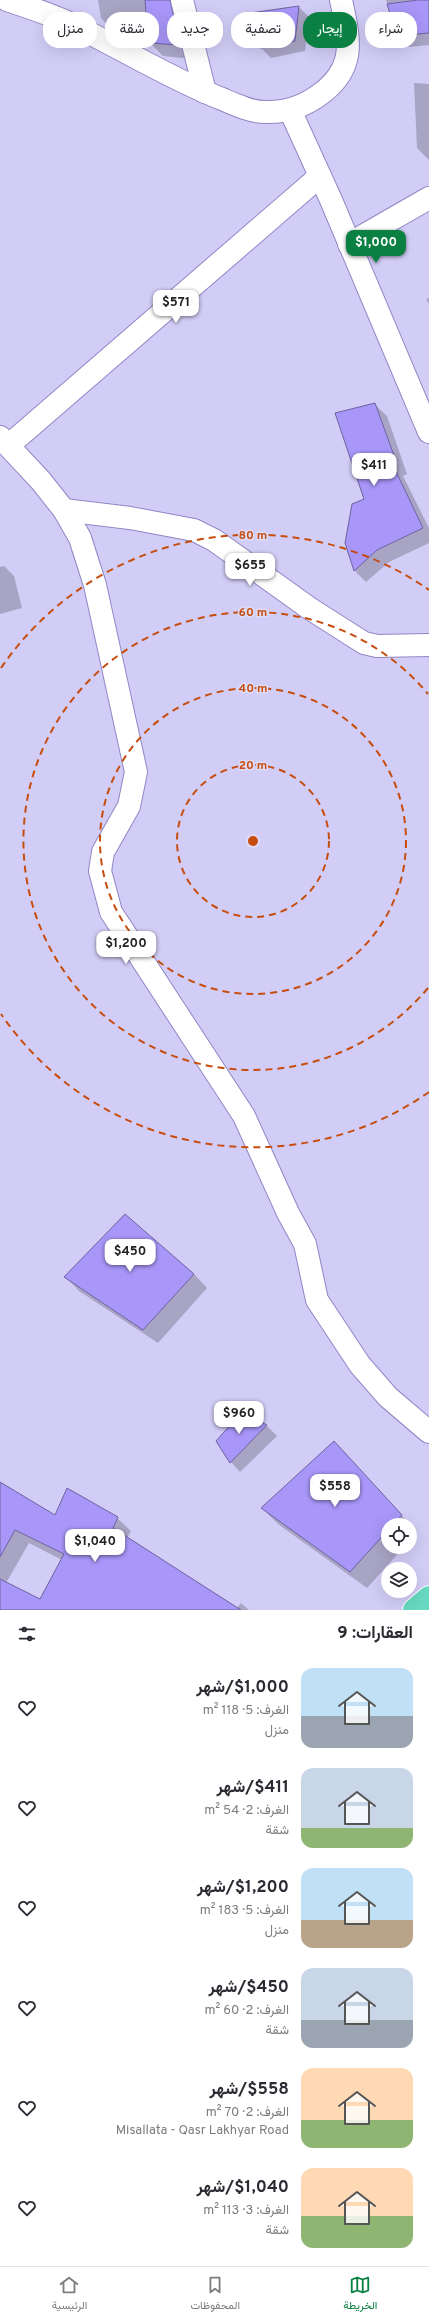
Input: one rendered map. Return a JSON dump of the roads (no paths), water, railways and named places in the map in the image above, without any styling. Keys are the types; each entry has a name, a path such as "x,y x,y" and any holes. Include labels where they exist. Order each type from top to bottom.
{"main road":[{"path":"414,1610 429,1597"}],"street":[{"path":"7,0 74,25 133,58 205,92 243,108 265,112 290,110 311,101 329,87 341,74 348,56 347,32 341,0"},
{"path":"182,0 205,92"},
{"path":"290,110 320,176 429,432"},
{"path":"320,176 4,441 64,510 80,538 95,584 136,772 129,806 103,852 100,871 112,912 244,1116 288,1213 306,1244 317,1300 360,1365 388,1397 429,1432"},
{"path":"349,244 429,198"},
{"path":"64,510 130,518 194,530 214,540 321,616 364,643 377,646 429,645"}]}
